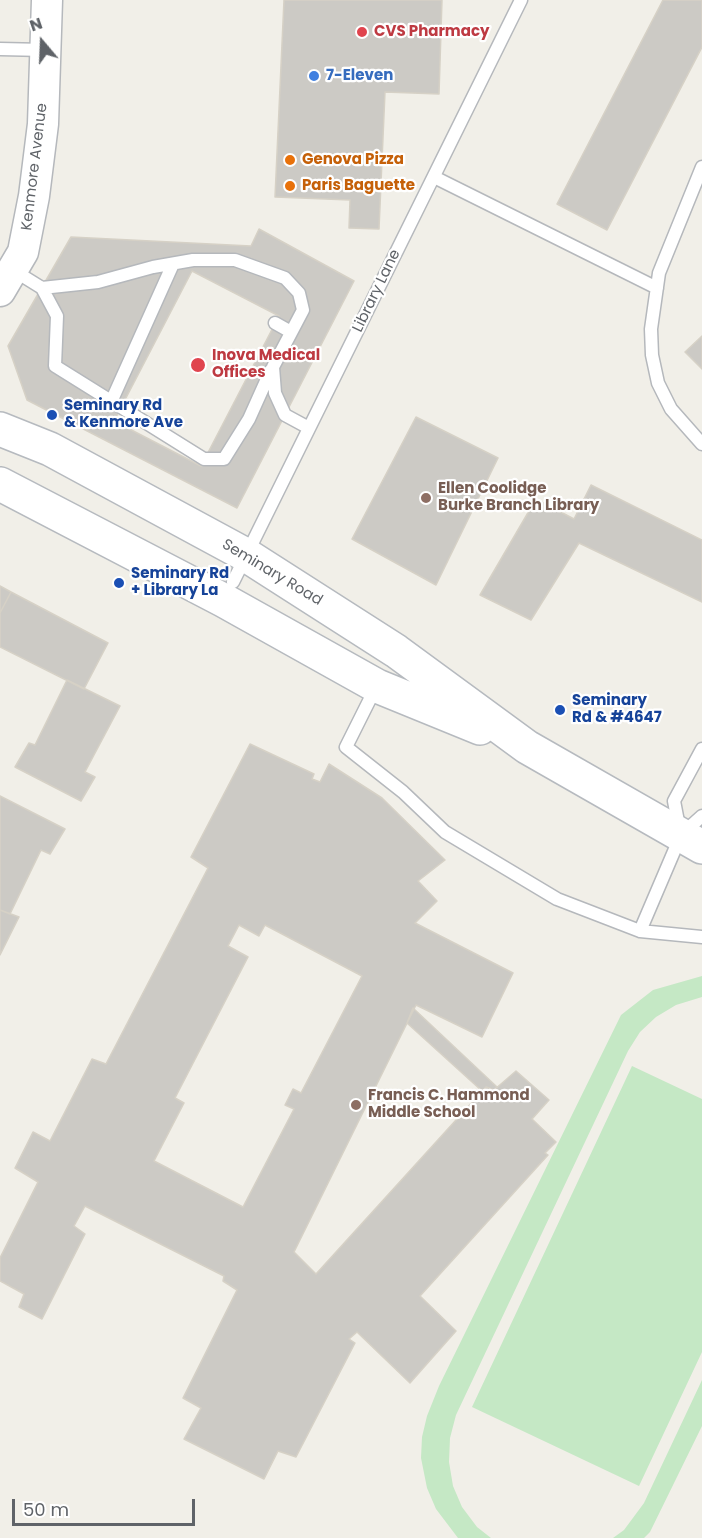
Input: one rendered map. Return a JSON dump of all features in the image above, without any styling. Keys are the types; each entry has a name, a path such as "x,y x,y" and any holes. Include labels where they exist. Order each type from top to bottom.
{"main road":[{"name":"Seminary Road","path":"0,429 50,449 239,569 396,651 527,747"},
{"name":"Seminary Road","path":"0,484 224,600 377,686 527,747 695,833"},
{"path":"377,686 396,651"}],"street":[{"name":"Kenmore Avenue","path":"6,280 23,252 34,196 43,124 47,0"}],"lane":[{"name":"Library Lane","path":"239,569 521,0"},
{"path":"0,49 45,50"},
{"path":"702,167 659,273 651,329 652,355 658,383 671,409 702,444"},
{"path":"434,177 657,288"},
{"path":"6,280 42,288 98,282 193,260 235,260 285,278 299,293 303,310 249,419 224,459 204,459 55,366 57,316 42,288"},
{"path":"111,402 173,264"},
{"path":"275,322 291,332"},
{"path":"273,367 275,393 285,414 309,428"},
{"path":"377,686 346,747 403,792 446,832 557,899 640,931 702,937"},
{"path":"640,931 695,833 674,801 702,749"}],"green space":[{"path":"702,976 702,997 676,1005 656,1017 640,1032 628,1051 456,1415 450,1438 449,1462 453,1486 462,1507 477,1527 491,1538 458,1538 436,1509 427,1488 421,1458 422,1437 427,1416 439,1386 621,1015 653,990"},
{"path":"632,1066 702,1099 702,1352 639,1486 472,1407"},
{"path":"702,1380 702,1426 650,1532 644,1538 613,1538 624,1530 644,1503"}],"building":[{"path":"284,0 442,0 439,94 385,92 379,229 349,228 350,200 275,197"},
{"path":"663,0 702,0 702,47 607,230 557,204"},
{"path":"259,229 354,281 237,508 27,400 8,346 71,237 251,246"},
{"name":"Inova Medical Offices","path":"192,271 279,316 201,466 114,421"},
{"path":"702,336 702,369 685,352"},
{"name":"Ellen Coolidge Burke Branch Library","path":"416,417 498,458 436,585 352,539"},
{"path":"591,485 702,540 702,602 579,543 531,620 480,595 536,499 574,519"},
{"path":"0,586 11,592 0,613"},
{"path":"11,592 108,643 84,689 0,647 0,613"},
{"path":"67,680 120,706 85,772 95,777 81,801 15,767 29,743 35,745"},
{"path":"250,744 314,774 312,779 320,782 329,764 382,798 445,860 418,881 437,901 415,923 513,973 482,1037 416,1005 294,1252 316,1274 486,1087 494,1090 516,1071 549,1100 532,1119 556,1142 545,1153 548,1155 420,1296 456,1331 410,1383 357,1332 349,1339 355,1343 296,1457 278,1451 264,1479 184,1439 201,1408 183,1398 237,1290 223,1281 224,1276 85,1206 74,1226 85,1234 42,1319 19,1307 24,1294 0,1281 0,1258 38,1182 15,1168 33,1132 50,1141 92,1059 106,1064 208,868 191,857","holes":["239,925 259,936 265,925 362,976 301,1093 293,1089 285,1105 294,1109 243,1207 154,1161 184,1103 175,1098 248,957 228,946"]},
{"path":"0,796 65,829 50,854 41,850 10,914 0,910"},
{"path":"0,910 19,917 0,955"},
{"path":"413,1008 497,1087 494,1090 486,1087 482,1091 407,1023"}],"place":[{"name":"CVS Pharmacy","path":"362,32"},
{"name":"7-Eleven","path":"314,76"},
{"name":"Genova Pizza","path":"290,160"},
{"name":"Paris Baguette","path":"290,186"},
{"name":"Inova Medical Offices","path":"198,365"},
{"name":"Seminary Rd & Kenmore Ave","path":"52,415"},
{"name":"Ellen Coolidge Burke Branch Library","path":"426,498"},
{"name":"Seminary Rd + Library La","path":"119,583"},
{"name":"Seminary Rd & #4647","path":"560,710"},
{"name":"Francis C. Hammond Middle School","path":"356,1105"}]}
